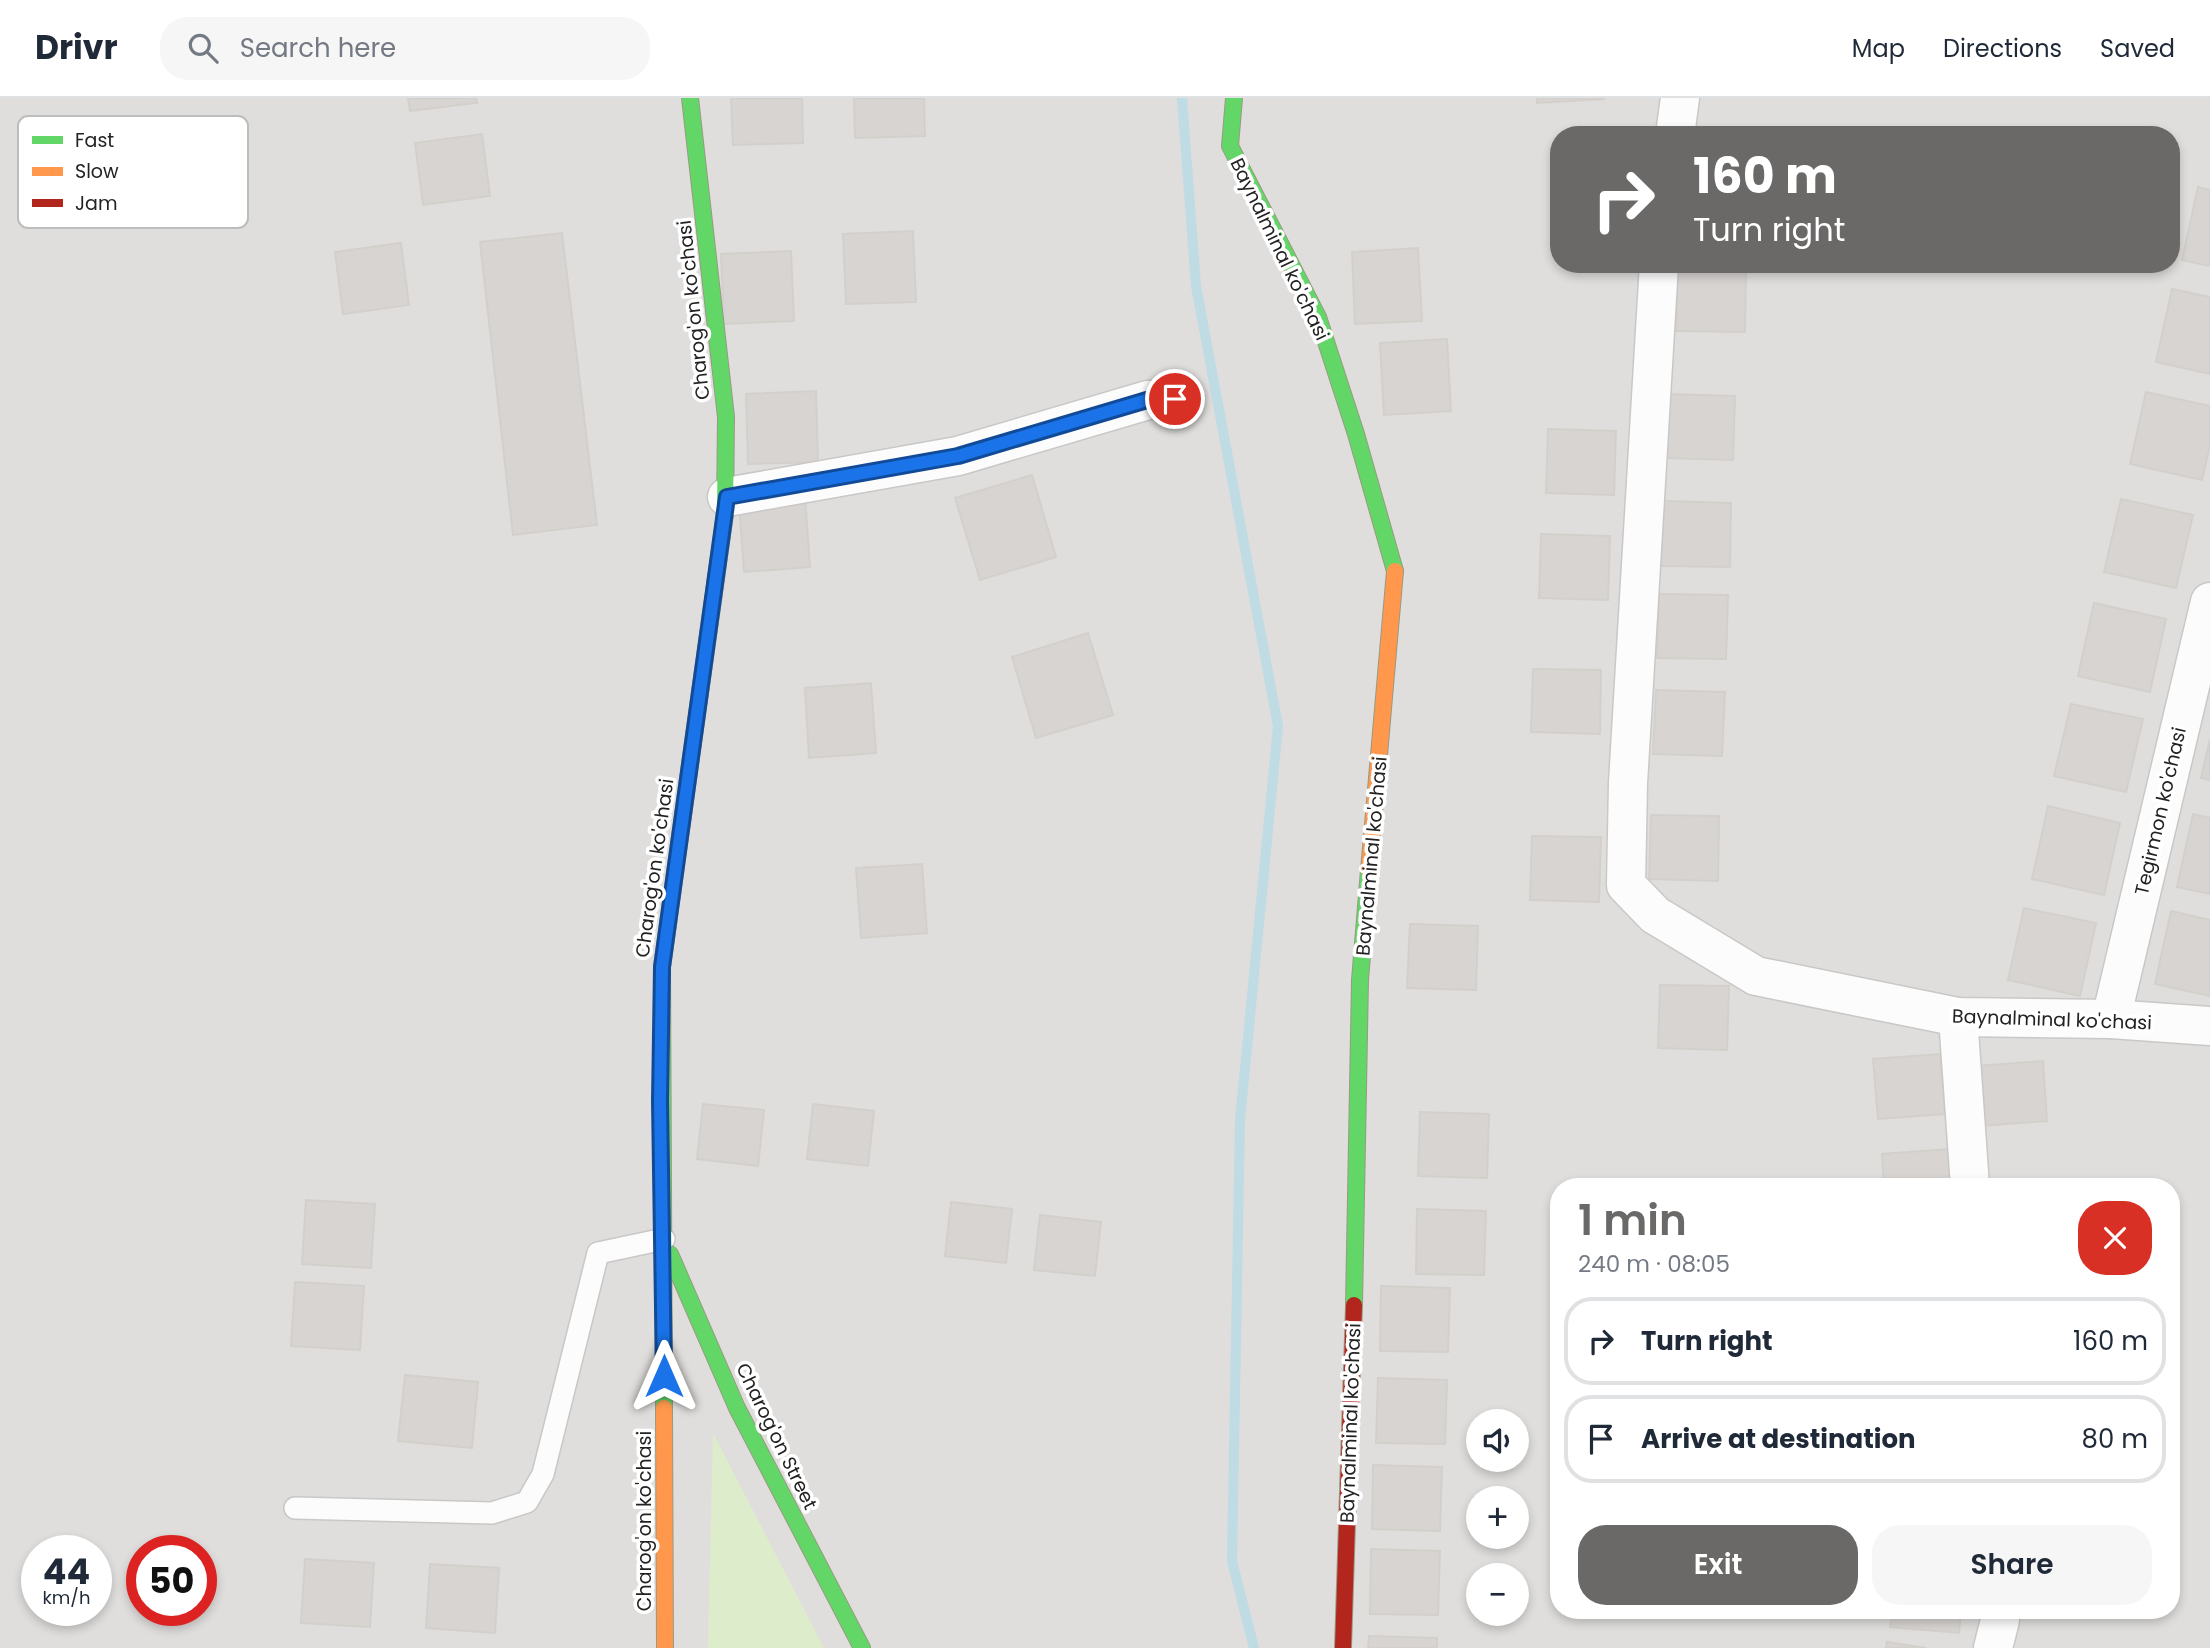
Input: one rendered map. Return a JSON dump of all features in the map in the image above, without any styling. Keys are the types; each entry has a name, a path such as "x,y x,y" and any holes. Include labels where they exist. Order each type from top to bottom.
{"main road":[{"name":"Charog'on ko'chasi","path":"665,1648 664,1239 660,1101 662,967 727,497 726,417 690,98"},
{"name":"Baynalminal ko'chasi","path":"1234,98 1230,146 1318,317 1356,434 1395,572 1360,981 1352,1396 1343,1648"},
{"name":"Charog'on Street","path":"664,1239 737,1408 862,1648"}],"street":[{"path":"1676,126 1680,98"},
{"name":"Baynalminal ko'chasi","path":"1658,273 1628,783 1626,885 1655,915 1756,976 1958,1017 2111,1019 2210,1026"},
{"path":"727,497 958,456 1147,400 1175,399"},
{"name":"Tegirmon ko'chasi","path":"2111,1019 2210,602"},
{"path":"1958,1017 1969,1178"},
{"path":"1993,1648 2000,1619"}],"lane":[{"path":"295,1508 492,1513 527,1502 544,1474 598,1254 664,1239"}],"shaded area":[{"path":"0,98 2210,98 2210,1648 0,1648"}],"green space":[{"path":"713,1433 824,1648 708,1648"}],"building":[{"path":"408,98 476,98 477,103 410,111"},
{"path":"731,98 802,98 803,143 733,145"},
{"path":"854,98 924,98 925,136 855,138"},
{"path":"1537,98 1604,98 1604,99 1537,103"},
{"path":"482,134 490,196 423,205 415,143"},
{"path":"2198,187 2210,190 2210,266 2182,260"},
{"path":"913,231 916,302 846,304 843,234"},
{"path":"562,233 597,525 513,535 480,242"},
{"path":"401,243 409,305 343,314 335,252"},
{"path":"1418,248 1422,321 1355,324 1352,252"},
{"path":"791,251 794,321 724,324 721,254"},
{"path":"1678,273 1746,273 1745,332 1676,331"},
{"path":"2172,289 2210,297 2210,374 2156,362"},
{"path":"1447,339 1451,411 1384,415 1380,343"},
{"path":"816,391 818,462 748,464 746,394"},
{"path":"2146,392 2210,406 2210,445 2202,480 2130,464"},
{"path":"1666,394 1735,396 1733,460 1665,458"},
{"path":"1548,429 1616,431 1614,495 1546,493"},
{"path":"1032,475 1056,557 980,580 955,498"},
{"path":"805,497 810,567 744,572 739,502"},
{"path":"2121,499 2193,515 2176,588 2104,572"},
{"path":"1663,501 1731,503 1730,567 1661,566"},
{"path":"1541,534 1610,536 1608,600 1539,598"},
{"path":"1659,594 1728,595 1726,659 1657,658"},
{"path":"2094,603 2166,619 2150,692 2078,676"},
{"path":"1088,633 1113,715 1036,738 1012,657"},
{"path":"1533,669 1601,670 1600,734 1531,732"},
{"path":"871,683 876,753 809,758 805,688"},
{"path":"1656,690 1725,692 1722,756 1653,754"},
{"path":"2071,704 2143,719 2126,792 2054,776"},
{"path":"2210,739 2210,780 2201,778"},
{"path":"2048,806 2120,823 2104,895 2032,879"},
{"path":"2193,814 2210,818 2210,894 2177,887"},
{"path":"1651,815 1719,816 1718,881 1649,879"},
{"path":"1532,836 1601,837 1599,902 1530,900"},
{"path":"922,864 927,933 861,938 856,868"},
{"path":"2024,908 2096,923 2080,996 2008,980"},
{"path":"2171,911 2210,920 2210,996 2155,984"},
{"path":"1410,924 1478,926 1476,990 1407,988"},
{"path":"1660,985 1729,986 1727,1050 1658,1048"},
{"path":"1940,1054 1945,1114 1878,1119 1873,1059"},
{"path":"2043,1061 2047,1121 1980,1126 1976,1066"},
{"path":"703,1104 764,1110 758,1166 697,1159"},
{"path":"813,1104 874,1111 868,1166 807,1159"},
{"path":"1420,1112 1489,1114 1487,1178 1418,1176"},
{"path":"1949,1149 1951,1178 1884,1178 1882,1154"},
{"path":"306,1200 375,1204 371,1268 302,1264"},
{"path":"951,1202 1012,1209 1006,1263 945,1256"},
{"path":"1417,1209 1486,1211 1484,1275 1416,1274"},
{"path":"1040,1215 1101,1222 1095,1276 1034,1270"},
{"path":"295,1282 364,1286 360,1350 291,1346"},
{"path":"1381,1286 1450,1288 1448,1352 1380,1351"},
{"path":"405,1375 478,1382 472,1448 398,1441"},
{"path":"1378,1378 1447,1380 1445,1444 1376,1443"},
{"path":"1373,1465 1442,1467 1440,1531 1372,1529"},
{"path":"1371,1549 1440,1551 1438,1615 1370,1614"},
{"path":"305,1559 374,1563 370,1627 301,1623"},
{"path":"430,1564 499,1568 495,1633 426,1628"},
{"path":"1891,1619 1960,1619 1959,1633 1890,1627"},
{"path":"1369,1636 1437,1638 1437,1648 1368,1648"},
{"path":"1887,1642 1926,1648 1886,1648"}],"waterway":[{"path":"1182,98 1196,286 1278,726 1240,1120 1232,1561 1254,1648"}],"traffic: fast":[{"path":"690,98 726,417 725,514"},
{"path":"1234,98 1230,146 1318,317 1356,434 1395,571"},
{"path":"664,1408 662,967 691,757"},
{"path":"1354,1305 1360,980 1369,870"},
{"path":"670,1254 737,1408 862,1648"}],"traffic: slow":[{"path":"691,757 725,514"},
{"path":"1369,870 1395,571"},
{"path":"664,1408 665,1648"}],"traffic: jam":[{"path":"1343,1648 1354,1305"}],"route":[{"path":"664,1376 660,1101 662,967 727,497 958,456 1147,400 1175,399"}]}
